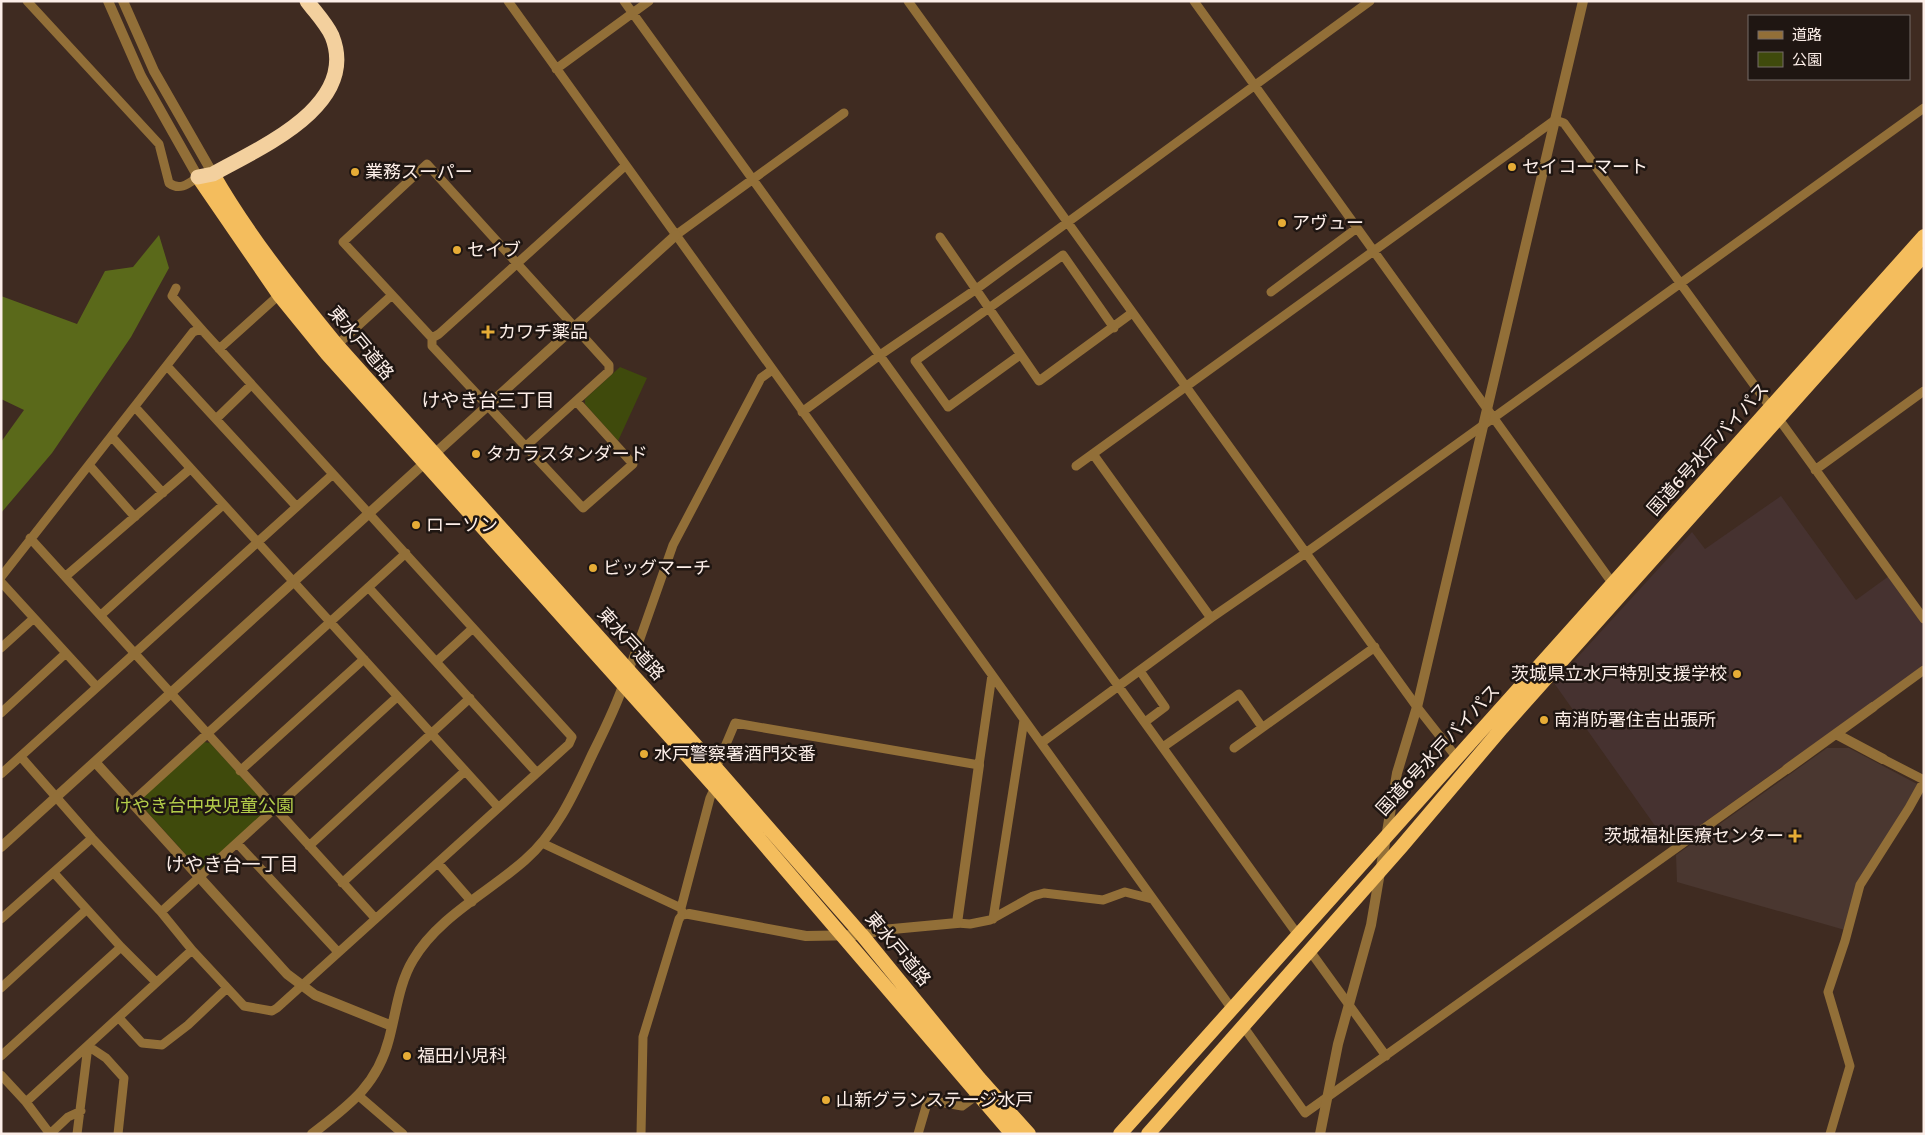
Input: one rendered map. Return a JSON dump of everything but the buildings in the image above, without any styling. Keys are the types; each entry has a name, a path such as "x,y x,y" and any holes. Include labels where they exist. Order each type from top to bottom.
{"highway":[{"path":"206,172 301,110 310,102 321,87 327,68 325,41 318,27 294,1"},
{"path":"206,172 293,127 317,107 327,93 335,70 334,44 327,28 307,1"},
{"name":"東水戸道路","path":"206,172 279,295 338,368 429,460 629,670 862,935 979,1078 1029,1134"},
{"name":"東水戸道路","path":"206,172 273,264 429,460 715,787 1012,1134"},
{"name":"国道6号水戸バイパス","path":"1120,1134 1924,236"},
{"name":"国道6号水戸バイパス","path":"1148,1134 1381,870 1508,721 1924,255"}],"street":[{"path":"27,1 159,144 169,183 172,186 184,186 206,172"},
{"path":"108,1 141,76 206,172"},
{"path":"123,1 154,71 206,172"},
{"path":"508,1 1232,1009"},
{"path":"624,1 1298,935"},
{"path":"556,69 649,1"},
{"path":"908,1 1068,220 1132,313 1307,552 1417,707 1457,758"},
{"path":"1194,1 1489,416 1613,584"},
{"path":"802,412 880,355 975,290 1068,220 1370,1"},
{"path":"1320,1134 1325,1100 1371,925 1401,758 1417,707 1489,416 1583,1"},
{"path":"1042,744 1211,618 1307,552 1489,416 1681,284 1924,108"},
{"path":"1,846 676,235 844,113"},
{"path":"1076,466 1556,120"},
{"path":"1556,120 1564,123 1769,408 1924,619"},
{"path":"525,447 609,370 609,365 426,164 343,242 432,338 432,346 525,447 583,508 633,464 576,401"},
{"path":"432,338 625,166"},
{"path":"1271,292 1357,228"},
{"path":"940,237 1039,381 1132,313"},
{"path":"1020,355 948,407 915,361 1063,255 1114,328"},
{"path":"21,756 92,838 244,1006 272,1011 569,744 572,737 371,513 251,385 172,296 176,288"},
{"path":"219,349 279,295"},
{"path":"337,345 392,296"},
{"path":"1,577 193,332 203,331"},
{"path":"167,366 296,506"},
{"path":"312,1134 359,1096 381,1062 404,982 413,960 432,936 527,858 542,843 568,807 624,685 673,546 761,378 772,370"},
{"path":"216,419 251,385"},
{"path":"1815,470 1924,391"},
{"path":"135,406 190,469 259,542 498,807"},
{"path":"112,437 163,493"},
{"path":"1093,454 1211,618"},
{"path":"89,465 135,517"},
{"path":"66,576 190,469"},
{"path":"1,774 333,474"},
{"path":"101,615 223,505"},
{"path":"30,538 274,809 375,918"},
{"path":"131,803 370,588 406,553"},
{"path":"1,582 97,687"},
{"path":"370,588 537,773"},
{"path":"1,648 34,618"},
{"path":"437,661 473,628"},
{"path":"1234,748 1374,647"},
{"path":"1,712 66,653"},
{"path":"240,771 364,659"},
{"path":"1243,1026 1306,1113 1924,670"},
{"path":"1140,671 1165,707 1145,722"},
{"path":"957,923 992,675"},
{"path":"1163,747 1239,694 1262,727"},
{"path":"160,912 200,878 397,697"},
{"path":"309,846 433,735 470,698"},
{"path":"993,919 1024,720"},
{"path":"716,768 735,724 979,765"},
{"path":"1830,1134 1850,1066 1828,992 1845,941 1860,885 1924,781 1836,734"},
{"path":"95,762 281,968 315,995 392,1026"},
{"path":"342,883 465,771"},
{"path":"641,1134 643,1037 679,919 684,912 710,798 715,787"},
{"path":"1,919 92,838"},
{"path":"237,843 338,952"},
{"path":"542,843 684,912 806,936 862,935 882,930 957,923 970,924 993,919 1033,896 1044,893 1103,900 1125,892 1152,899"},
{"path":"438,863 472,902"},
{"path":"54,873 86,910 156,982"},
{"path":"1,988 86,910"},
{"path":"1,1056 121,947"},
{"path":"26,1102 192,950"},
{"path":"1310,950 1386,1056"},
{"path":"119,1018 142,1042 162,1045 188,1025 227,988"},
{"path":"77,1134 88,1046"},
{"path":"88,1046 106,1058 124,1078 118,1134"},
{"path":"1,1076 26,1102 50,1134 68,1117 80,1110"},
{"path":"918,1134 928,1100 962,1106 977,1095"},
{"path":"359,1096 403,1134"}],"shaded area":[{"name":"茨城県立水戸特別支援学校","path":"1781,496 1856,600 1889,576 1924,624 1924,665 1670,847 1554,683 1692,532 1705,549"},
{"name":"茨城福祉医療センター","path":"1827,748 1849,748 1919,785 1856,885 1845,930 1677,882 1676,855"}],"green space":[{"path":"159,235 169,268 131,337 52,453 1,513 1,442 24,410 1,399 1,296 77,324 105,271 133,267"},
{"path":"620,367 647,378 618,441 585,404 585,399"},
{"name":"けやき台中央児童公園","path":"204,742 210,743 266,804 267,812 203,869 198,868 141,805 141,799"}],"place":[{"name":"セイコーマート","path":"1512,167"},
{"name":"業務スーパー","path":"355,172"},
{"name":"アヴュー","path":"1282,223"},
{"name":"セイブ","path":"457,250"},
{"name":"カワチ薬品","path":"488,332"},
{"name":"タカラスタンダード","path":"476,454"},
{"name":"ローソン","path":"416,525"},
{"name":"ビッグマーチ","path":"593,568"},
{"name":"茨城県立水戸特別支援学校","path":"1737,674"},
{"name":"南消防署住吉出張所","path":"1544,720"},
{"name":"水戸警察署酒門交番","path":"644,754"},
{"name":"茨城福祉医療センター","path":"1795,836"},
{"name":"福田小児科","path":"407,1056"},
{"name":"山新グランステージ水戸","path":"826,1100"}],"district":[{"name":"けやき台三丁目","path":"488,401"},
{"name":"けやき台一丁目","path":"232,865"}]}
